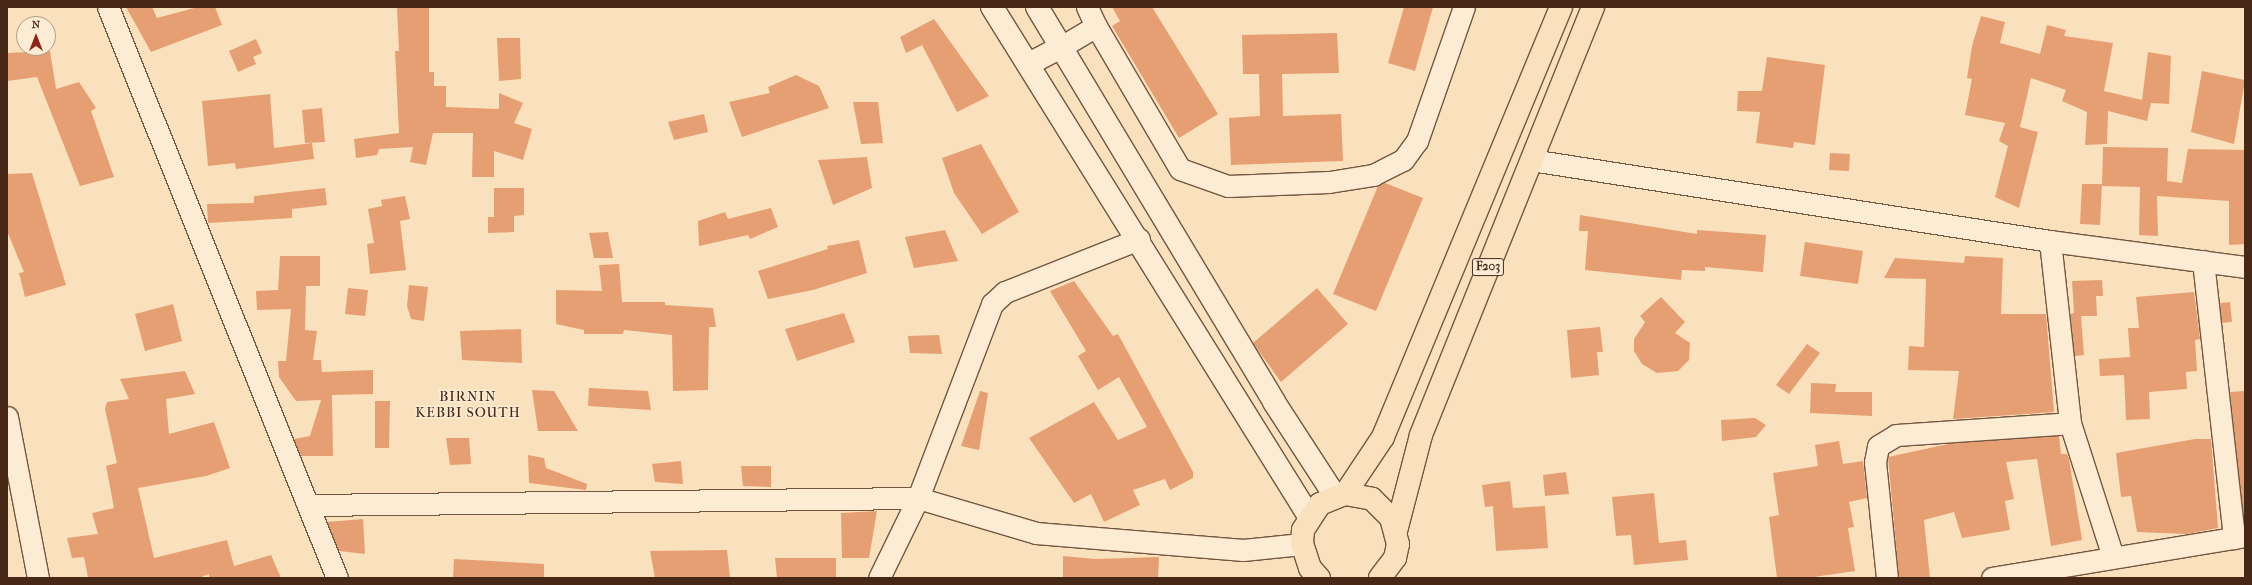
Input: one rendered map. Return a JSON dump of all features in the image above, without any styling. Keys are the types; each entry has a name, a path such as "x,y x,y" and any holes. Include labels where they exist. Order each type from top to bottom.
{"main road":[{"name":"F203","path":"1340,495 1383,437 1561,7"},
{"name":"F203","path":"1396,531 1421,435 1593,7"},
{"path":"1311,575 1302,544 1309,516 1320,504 1340,495 1358,495 1383,507 1396,531 1398,544 1387,575"}],"street":[{"path":"108,7 337,578"},
{"path":"992,7 1139,238 1309,516"},
{"path":"1037,7 1274,402 1340,495"},
{"path":"1087,7 1096,26 1180,169 1228,186 1322,182 1373,175 1403,160 1417,141 1464,7"},
{"path":"1029,64 1096,26"},
{"path":"1531,160 2050,241 2245,267"},
{"path":"879,578 918,498 992,304 1005,292 1139,238"},
{"path":"2050,241 2070,423 2113,557"},
{"path":"1992,578 2240,537 2203,261"},
{"path":"7,417 38,578"},
{"path":"1887,578 1875,462 1878,446 1896,436 2070,423"},
{"path":"309,505 918,498 1036,533 1243,550 1302,544"}],"building":[{"path":"126,7 152,7 157,18 198,7 215,7 222,25 151,52"},
{"path":"397,7 429,7 429,72 434,72 434,86 446,86 446,107 499,109 499,93 523,103 514,123 532,129 523,160 494,151 494,177 472,177 473,133 433,133 426,165 410,162 413,147 379,149 377,155 356,158 354,139 399,133 395,51 399,51"},
{"path":"1112,7 1152,7 1218,114 1179,138 1112,26 1120,21"},
{"path":"1404,7 1433,7 1415,71 1388,63"},
{"path":"1981,16 2005,22 2000,43 2040,54 2047,25 2066,30 2064,36 2113,43 2104,91 2142,100 2148,52 2171,56 2169,104 2151,103 2147,121 2108,111 2107,144 2085,145 2087,112 2062,101 2066,90 2031,78 2020,127 2038,132 2019,208 1995,197 2008,146 1999,141 2005,123 1965,115 1972,79 1967,78 1972,46"},
{"path":"934,19 989,96 957,112 922,45 906,53 900,37"},
{"path":"1337,33 1339,73 1282,74 1283,116 1341,114 1343,161 1231,165 1229,118 1260,116 1259,74 1243,74 1242,35"},
{"path":"497,38 520,38 521,79 499,81"},
{"path":"256,39 262,53 253,57 256,64 238,72 229,51"},
{"path":"7,53 16,53 16,56 51,56 56,89 79,82 96,108 91,111 114,177 80,186 37,77 7,81"},
{"path":"1767,57 1825,65 1815,145 1794,142 1793,148 1756,143 1760,112 1737,111 1738,91 1762,91"},
{"path":"2202,71 2245,80 2234,144 2191,132"},
{"path":"796,75 819,86 829,108 742,137 729,102 770,93 768,87"},
{"path":"270,94 274,148 312,143 314,159 236,169 235,163 208,166 202,101"},
{"path":"853,102 878,102 883,143 861,144"},
{"path":"322,108 325,142 305,143 302,110"},
{"path":"704,114 708,132 674,140 668,122"},
{"path":"981,144 1019,212 982,234 954,193 942,158"},
{"path":"2103,147 2168,148 2167,181 2182,183 2188,149 2245,150 2245,244 2229,245 2229,201 2157,196 2158,236 2139,235 2140,187 2102,186"},
{"path":"1830,153 1850,154 1849,171 1829,170"},
{"path":"867,157 872,188 833,205 818,160"},
{"path":"32,173 66,285 25,297 19,273 24,272 7,231 7,174"},
{"path":"1385,183 1423,198 1376,311 1333,294 1378,186"},
{"path":"2082,184 2102,184 2100,225 2080,224"},
{"path":"325,188 327,205 292,209 292,218 208,223 207,204 254,203 254,196"},
{"path":"494,188 524,188 524,215 514,216 514,232 488,233 488,217 494,217"},
{"path":"405,196 410,219 400,221 406,270 370,274 367,244 374,243 368,209 382,206 381,200"},
{"path":"771,208 778,227 750,239 748,235 699,246 698,221 725,212 728,219"},
{"path":"1580,215 1697,234 1697,230 1766,235 1763,272 1705,267 1705,271 1682,270 1681,280 1585,270 1588,231 1579,231"},
{"path":"945,230 958,261 914,268 905,237"},
{"path":"608,232 613,258 594,258 589,233"},
{"path":"859,240 867,273 813,290 768,299 758,271 828,249 827,246"},
{"path":"1805,242 1863,251 1858,284 1800,276"},
{"path":"280,256 320,256 320,286 306,286 305,330 317,331 313,360 321,360 322,372 373,370 373,394 332,395 333,456 301,456 294,439 310,436 321,400 296,401 279,377 278,361 286,361 291,309 257,310 256,291 278,290"},
{"path":"1965,256 2003,258 2001,314 2046,314 2054,412 1953,419 1959,371 1908,370 1909,346 1924,347 1926,279 1884,278 1895,258 1964,263"},
{"path":"619,264 622,302 665,302 665,305 713,308 716,327 709,327 708,390 673,391 672,335 624,330 623,334 584,334 584,330 556,324 556,290 602,291 599,265"},
{"path":"2102,280 2103,296 2096,296 2097,316 2081,316 2084,355 2075,356 2070,314 2074,313 2072,281"},
{"path":"1074,281 1113,336 1118,334 1193,472 1193,478 1170,490 1165,479 1133,490 1140,505 1104,522 1091,494 1074,503 1029,438 1094,402 1118,440 1147,427 1119,377 1098,390 1078,356 1086,351 1050,291"},
{"path":"409,285 428,287 424,321 411,319 407,306"},
{"path":"348,288 368,290 365,316 345,314"},
{"path":"1317,288 1348,324 1281,382 1253,343"},
{"path":"2194,292 2200,339 2195,340 2197,371 2186,372 2187,389 2149,392 2150,419 2126,420 2124,375 2100,376 2099,359 2130,357 2128,328 2139,328 2136,297"},
{"path":"1661,297 1685,322 1675,333 1690,343 1689,360 1678,371 1657,373 1642,364 1634,351 1634,339 1645,322 1640,316"},
{"path":"2230,302 2232,322 2222,323 2220,303"},
{"path":"173,304 182,341 145,351 135,314"},
{"path":"844,313 855,342 797,361 785,329"},
{"path":"1600,327 1603,352 1597,352 1599,375 1571,378 1567,330"},
{"path":"521,329 522,363 462,360 460,331"},
{"path":"939,335 942,354 910,353 908,336"},
{"path":"1807,344 1820,353 1789,394 1776,385"},
{"path":"185,371 195,394 166,399 169,434 214,422 230,468 206,476 138,488 154,558 227,540 234,566 271,555 281,578 209,578 209,574 199,578 88,578 84,557 72,558 67,538 98,534 92,513 114,508 106,466 117,463 105,409 107,402 129,399 120,379"},
{"path":"1811,383 1836,384 1835,392 1872,392 1872,416 1810,413"},
{"path":"589,388 648,391 651,410 588,406"},
{"path":"532,390 554,391 578,431 538,431"},
{"path":"980,391 988,393 979,450 961,446"},
{"path":"2245,391 2245,512 2243,513 2230,392"},
{"path":"375,401 390,401 389,448 375,448"},
{"path":"1755,418 1766,425 1756,437 1722,441 1721,420"},
{"path":"2059,436 2061,454 2067,454 2069,459 2082,540 2051,546 2037,459 2006,462 2014,499 2005,501 2010,530 1962,538 1954,512 1924,520 1930,578 1899,578 1888,457 1953,443"},
{"path":"446,438 469,438 471,464 450,465"},
{"path":"2195,439 2211,439 2218,528 2187,534 2137,532 2131,496 2121,497 2116,453"},
{"path":"1839,441 1843,464 1863,461 1867,498 1849,502 1854,527 1848,528 1855,571 1807,578 1777,578 1769,517 1779,515 1773,473 1818,466 1815,445"},
{"path":"528,455 544,458 546,468 587,484 586,490 529,483"},
{"path":"681,461 683,484 655,482 652,464"},
{"path":"741,466 771,466 771,487 743,486"},
{"path":"1566,472 1569,494 1545,496 1543,475"},
{"path":"1510,481 1513,508 1545,506 1548,548 1496,551 1493,506 1485,507 1482,485"},
{"path":"1654,493 1659,543 1686,540 1688,560 1634,565 1631,535 1616,536 1612,497"},
{"path":"877,511 869,558 842,558 841,513"},
{"path":"363,519 365,554 339,551 327,522"},
{"path":"727,550 730,578 655,578 650,551"},
{"path":"1063,556 1095,559 1159,557 1158,578 1063,578"},
{"path":"775,558 836,558 836,578 777,578"},
{"path":"454,559 544,564 544,578 453,578"}],"district":[{"name":"BIRNIN KEBBI SOUTH","path":"468,406"}]}
